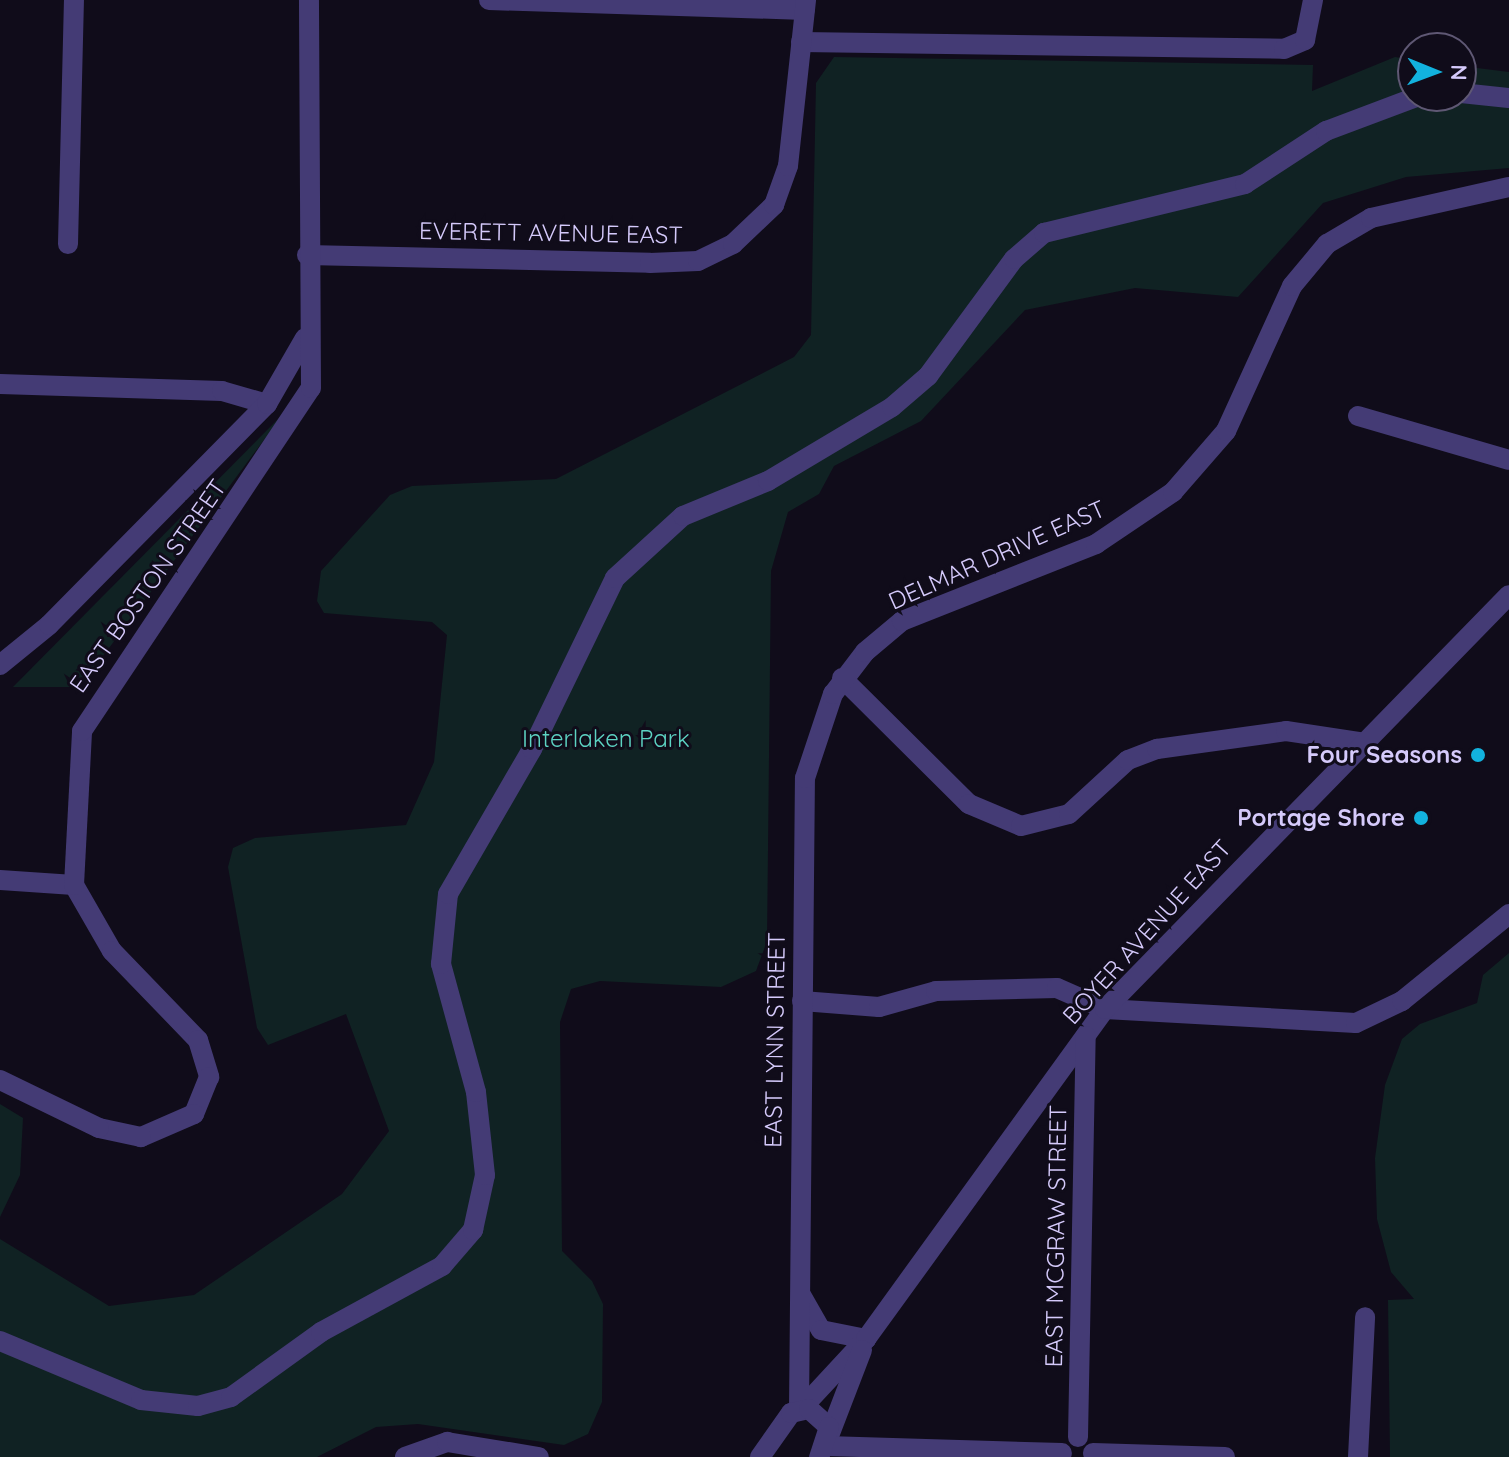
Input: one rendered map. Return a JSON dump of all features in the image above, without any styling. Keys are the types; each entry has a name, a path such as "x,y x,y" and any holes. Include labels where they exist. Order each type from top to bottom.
{"street":[{"path":"68,244 74,0"},
{"name":"EAST BOSTON STREET","path":"74,885 82,731 306,403 313,373 306,334 309,0"},
{"path":"489,0 806,5 801,42 1284,49 1305,40 1313,0"},
{"name":"EVERETT AVENUE EAST","path":"307,255 698,261 733,244 774,205 788,166 801,42"},
{"path":"1477,95 1509,98"},
{"path":"0,1341 141,1400 198,1406 231,1397 321,1332 442,1266 473,1230 485,1175 476,1092 441,964 448,894 532,749 615,578 683,516 768,481 892,407 928,376 1014,259 1044,233 1245,184 1326,131 1397,104"},
{"name":"DELMAR DRIVE EAST","path":"842,678 902,621 1096,544 1173,492 1234,418 1292,286 1343,233 1387,213 1509,187"},
{"name":"EAST BOSTON STREET","path":"0,665 49,625 267,404 291,374 306,334"},
{"path":"0,384 222,391 267,404"},
{"path":"1358,416 1509,460"},
{"name":"BOYER AVENUE EAST","path":"760,1457 866,1339 1105,1009 1360,742 1509,595"},
{"path":"842,678 969,804 1021,826 1069,814 1128,760 1157,749 1286,731 1360,742"},
{"name":"EAST LYNN STREET","path":"800,1409 798,1285 805,778 816,730 842,678"},
{"path":"0,880 74,885 112,951 198,1040 208,1090 182,1124 127,1136 0,1080"},
{"path":"802,1001 879,1007 936,991 1057,988 1105,1009 1323,1024 1373,1015 1402,1001 1509,914"},
{"name":"EAST MCGRAW STREET","path":"1078,1437 1086,1036"},
{"path":"798,1285 821,1330 866,1339"},
{"path":"1358,1457 1365,1317"},
{"name":"BOYER AVENUE EAST","path":"824,1448 866,1339"},
{"path":"800,1409 825,1419 824,1448 1063,1455 1078,1437 1093,1455 1225,1457"},
{"path":"405,1457 447,1442 539,1457"}],"green space":[{"name":"Interlaken Park","path":"834,57 1313,65 1312,91 1395,57 1397,112 1477,112 1477,68 1509,72 1509,168 1406,177 1323,203 1238,297 1135,288 1025,310 921,421 834,466 819,494 788,512 771,571 767,941 756,971 721,987 600,981 571,989 560,1022 562,1251 592,1281 603,1304 602,1402 588,1434 564,1445 418,1424 376,1427 317,1457 0,1457 0,1239 109,1306 194,1295 342,1194 389,1131 346,1014 268,1045 257,1028 228,867 233,848 255,838 406,825 434,762 447,635 432,622 324,613 317,601 321,571 390,495 412,486 556,479 794,357 811,335 816,83"},
{"path":"284,413 80,687 13,687"},
{"path":"1509,953 1509,1457 1390,1457 1388,1300 1414,1299 1391,1272 1377,1219 1375,1158 1385,1085 1402,1039 1420,1024 1477,1003 1483,975"},
{"path":"0,1104 23,1118 20,1175 0,1217"}],"place":[{"name":"Four Seasons","path":"1478,755"},
{"name":"Portage Shore","path":"1421,818"}]}
